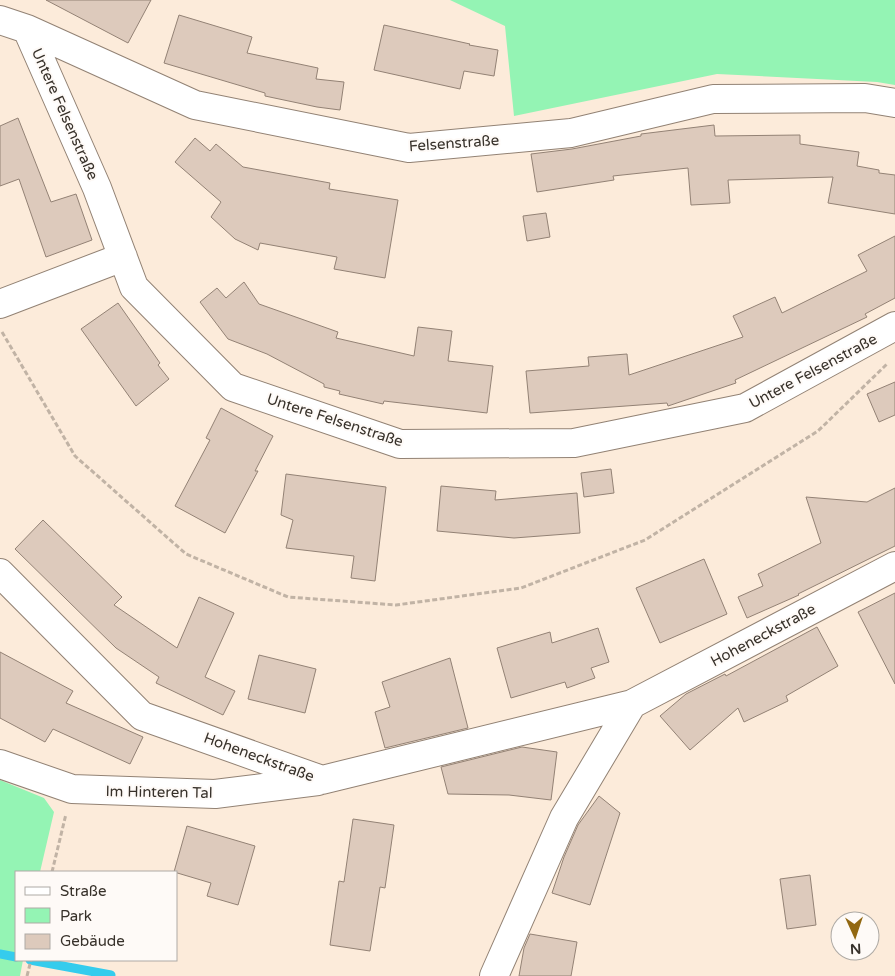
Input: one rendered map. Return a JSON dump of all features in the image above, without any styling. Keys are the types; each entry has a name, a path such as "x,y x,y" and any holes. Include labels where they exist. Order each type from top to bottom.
{"street":[{"name":"Felsenstraße","path":"0,20 27,29 195,106 409,148 571,133 713,99 865,98 895,103"},
{"name":"Untere Felsenstraße","path":"27,29 97,188 134,287 233,387 400,444 574,443 745,408 895,326"},
{"path":"0,304 123,257"},
{"name":"Hoheneckstraße","path":"0,573 142,716 322,780 632,704 895,566"},
{"path":"494,976 564,818 632,704"},
{"name":"Im Hinteren Tal","path":"0,764 72,790 215,794 322,780"}],"path":[{"path":"0,329 75,456 186,554 288,597 396,605 521,588 645,540 818,432 888,363"},
{"path":"52,871 72,790"},
{"path":"27,976 30,961"}],"green space":[{"path":"450,0 895,0 895,85 877,82 717,74 514,116 505,26"},
{"path":"0,780 44,798 54,812 40,871 15,871 15,961 23,961 20,976 0,976"}],"building":[{"path":"46,0 151,0 128,43"},
{"path":"179,15 252,37 247,53 318,68 316,79 344,82 340,110 265,96 265,93 164,63"},
{"path":"384,25 498,50 494,76 464,71 460,89 374,70"},
{"path":"18,118 51,202 76,194 92,240 46,257 19,179 0,186 0,126"},
{"path":"714,125 715,136 800,135 800,144 859,152 857,166 879,170 879,173 895,175 895,214 828,203 833,177 728,180 730,203 691,205 688,168 613,176 614,180 537,192 531,154 572,149 641,136 641,134"},
{"path":"195,138 210,151 216,144 243,167 330,183 329,189 398,200 385,278 334,269 337,257 260,243 258,250 235,239 211,217 221,202 175,162"},
{"path":"546,213 550,237 527,241 523,216"},
{"path":"895,236 895,298 865,314 867,317 735,380 736,383 668,406 667,403 530,413 526,371 589,366 588,357 627,354 629,375 743,337 733,316 775,297 782,313 867,271 858,255"},
{"path":"244,282 259,304 338,332 336,338 414,356 418,327 452,331 448,361 493,366 487,413 384,401 383,404 339,394 340,391 324,387 324,384 267,354 228,339 200,302 217,288 226,298"},
{"path":"118,303 169,379 136,406 81,329"},
{"path":"895,382 895,415 879,422 867,394"},
{"path":"221,408 273,436 255,471 258,471 225,533 175,506 210,440 206,438"},
{"path":"611,469 614,493 584,497 581,473"},
{"path":"286,474 386,487 375,581 351,578 354,556 286,548 293,520 281,515"},
{"path":"441,486 496,491 495,500 577,493 580,533 514,538 437,531"},
{"path":"895,488 895,546 799,595 747,618 738,597 763,586 758,574 821,543 806,497 867,502"},
{"path":"43,520 122,597 114,605 177,648 199,597 234,613 205,677 235,691 223,715 156,683 159,677 116,648 15,549"},
{"path":"704,559 727,614 660,643 636,588"},
{"path":"895,593 895,684 858,612"},
{"path":"817,627 838,666 786,696 788,701 744,722 738,708 690,750 660,716 686,694 725,674 726,676"},
{"path":"598,628 609,662 591,668 595,678 567,688 565,682 511,698 497,648 550,632 552,643"},
{"path":"0,652 73,691 66,703 143,737 130,764 53,729 45,742 0,718"},
{"path":"259,655 316,669 305,713 248,699"},
{"path":"450,658 468,728 385,748 375,712 390,707 382,682"},
{"path":"522,747 557,752 551,800 509,795 448,794 441,767"},
{"path":"599,796 620,813 590,905 552,893 564,857 578,825"},
{"path":"353,819 394,825 385,888 380,887 370,951 330,945 339,881 344,882"},
{"path":"187,826 255,846 238,905 207,896 211,883 174,871"},
{"path":"810,875 816,925 787,929 780,879"},
{"path":"530,934 577,942 571,976 519,976 524,948"}],"waterway":[{"path":"0,954 15,957"},
{"path":"35,961 111,975"}]}
